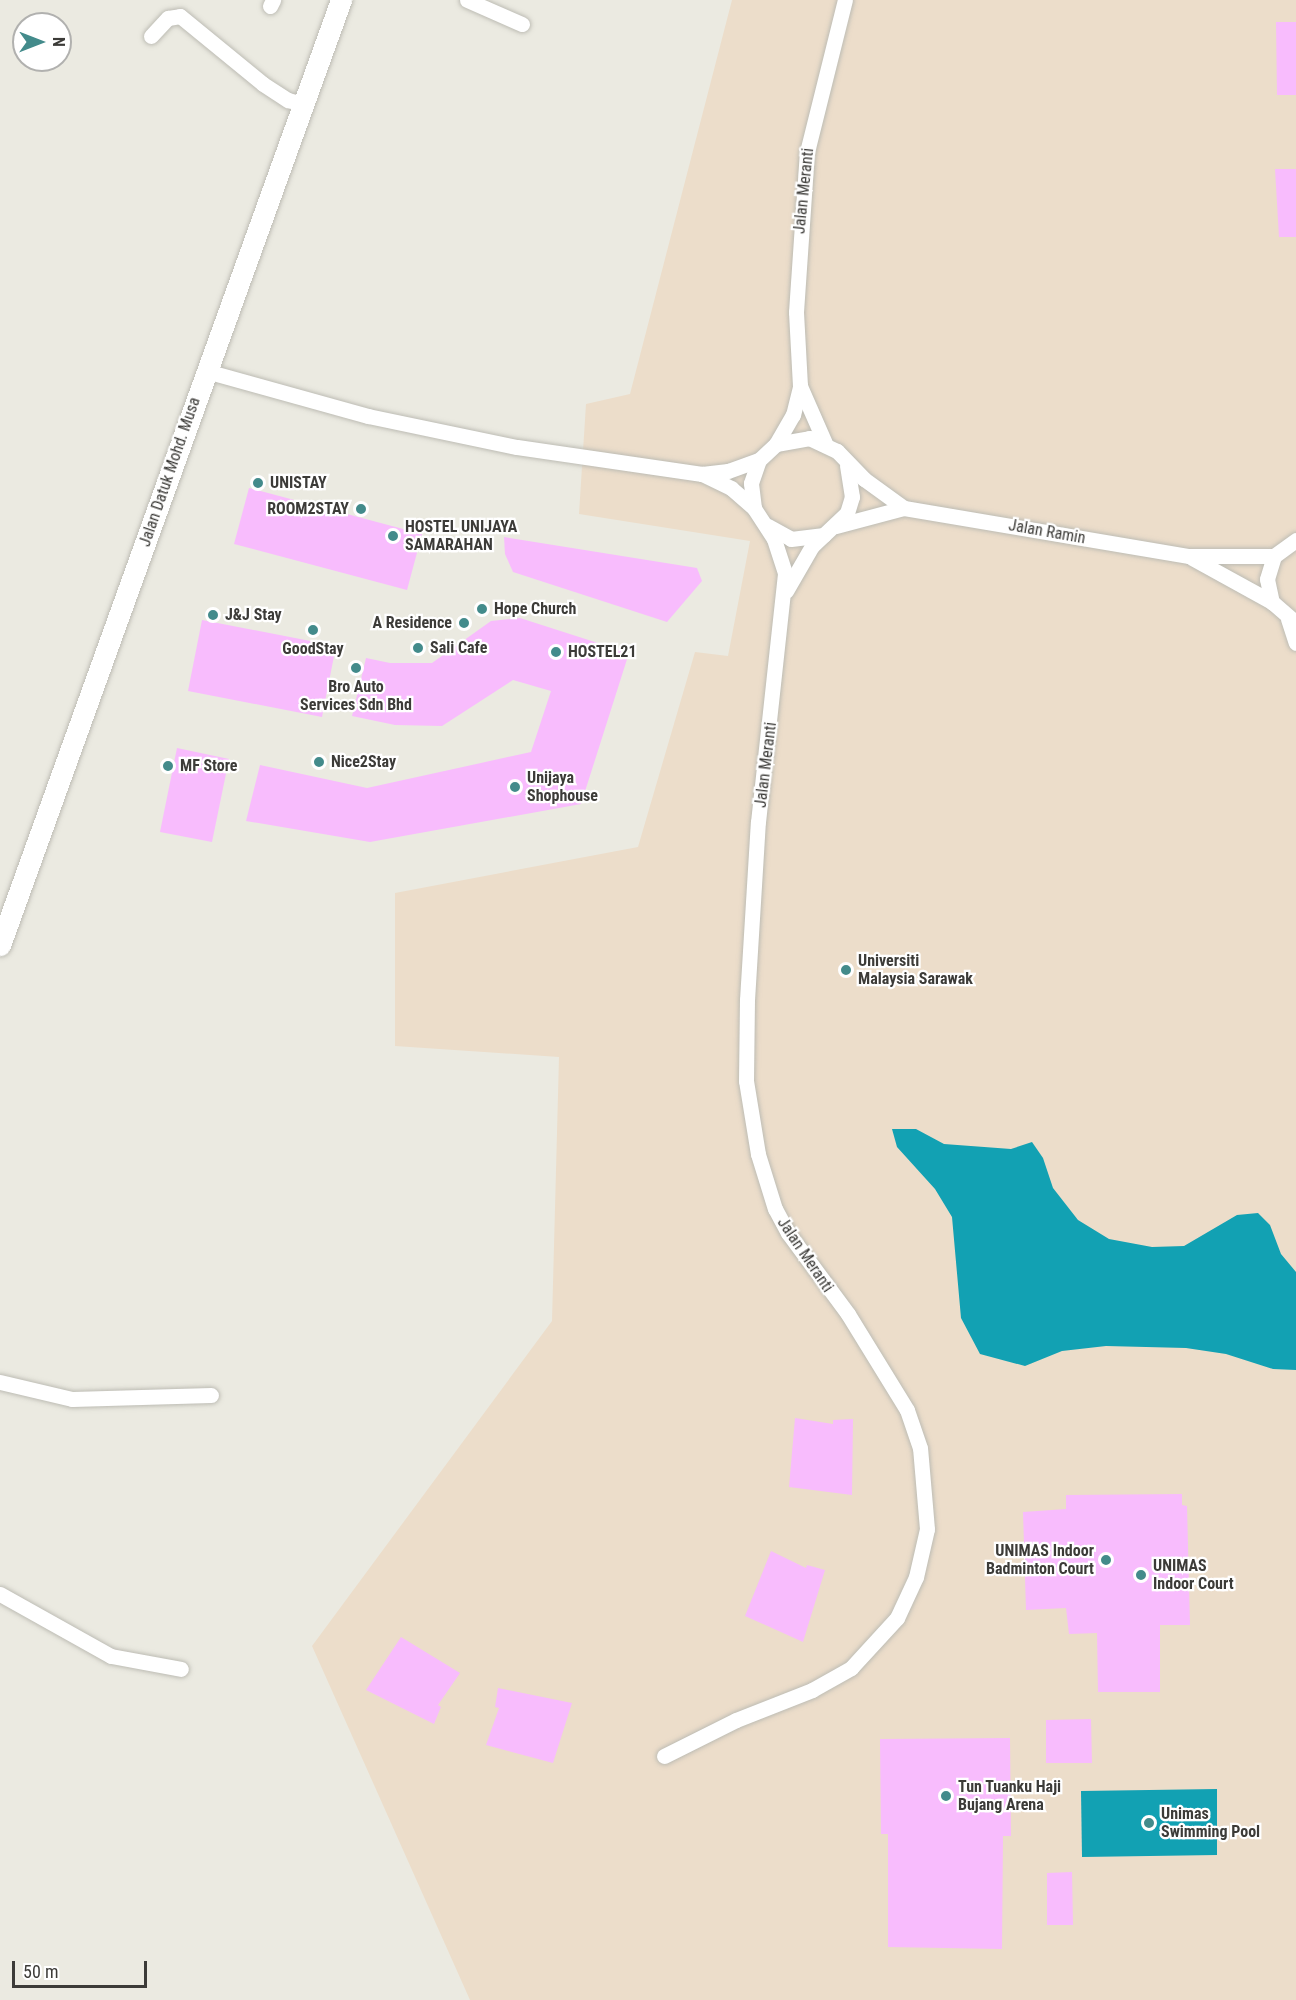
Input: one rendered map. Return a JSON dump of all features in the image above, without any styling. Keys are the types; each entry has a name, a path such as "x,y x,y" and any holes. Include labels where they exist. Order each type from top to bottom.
{"street":[{"name":"Jalan Datuk Mohd. Musa","path":"0,945 341,0"},
{"path":"467,0 522,24"},
{"name":"Jalan Meranti","path":"800,386 796,312 807,152 845,0"},
{"path":"151,36 168,18 180,16 263,84 288,100 303,104"},
{"path":"206,371 368,416 517,447 702,474 728,471 759,460 776,444 793,415 800,386"},
{"path":"800,386 825,443 846,464 904,508"},
{"path":"776,444 808,438 825,443"},
{"path":"754,508 751,483 759,460"},
{"path":"785,593 801,560 830,531 852,497 846,464"},
{"path":"702,474 731,488 754,508 782,559 785,593"},
{"path":"763,522 791,539 830,531 904,508"},
{"name":"Jalan Ramin","path":"904,508 1189,556 1274,556"},
{"path":"1272,602 1267,579 1274,556 1296,540"},
{"name":"Jalan Ramin","path":"1189,556 1272,602 1292,621"},
{"name":"Jalan Meranti","path":"664,1756 736,1720 812,1690 850,1668 897,1618 916,1577 927,1529 928,1504 915,1430 890,1378 775,1209 747,1106 747,1000 759,822 785,593"},
{"path":"1292,621 1296,643"},
{"path":"0,1382 72,1399 211,1395"},
{"path":"0,1594 111,1656 181,1669"}],"shaded area":[{"name":"Universiti Malaysia Sarawak","path":"732,0 1296,0 1296,2000 470,2000 312,1646 552,1321 559,1057 395,1046 395,893 638,847 695,652 728,656 750,541 579,514 586,404 630,394"}],"water":[{"path":"892,1129 916,1129 944,1144 1011,1149 1032,1142 1043,1158 1053,1188 1078,1220 1109,1239 1152,1247 1184,1246 1237,1215 1258,1213 1270,1225 1281,1254 1296,1272 1296,1370 1273,1369 1226,1354 1186,1348 1106,1346 1062,1351 1025,1366 980,1354 961,1318 952,1217 935,1189 897,1147"},
{"name":"Unimas Swimming Pool","path":"1217,1789 1217,1855 1082,1857 1081,1791"}],"building":[{"path":"1276,22 1296,22 1296,95 1277,95"},
{"path":"1275,169 1296,169 1296,237 1279,237"},
{"path":"249,488 422,534 407,590 234,544"},
{"path":"504,537 697,568 702,581 667,622 513,572 505,554"},
{"path":"520,618 629,653 581,804 370,842 246,821 260,765 367,788 531,752 551,691 513,680 442,726 395,725 352,716 366,658 390,663 432,663 491,621"},
{"path":"202,620 336,646 322,717 188,691"},
{"path":"177,748 229,759 212,842 160,832"},
{"path":"795,1418 833,1424 833,1420 853,1419 852,1495 789,1487"},
{"name":"UNIMAS Indoor Badminton Court","path":"1182,1494 1182,1505 1187,1506 1190,1625 1160,1625 1160,1692 1098,1692 1097,1633 1069,1634 1066,1608 1026,1610 1023,1512 1066,1509 1066,1495"},
{"path":"771,1551 806,1568 807,1565 825,1570 803,1642 745,1616"},
{"path":"401,1637 460,1673 438,1705 441,1707 434,1724 366,1690"},
{"path":"498,1688 572,1703 553,1763 486,1745 499,1708 495,1707"},
{"path":"1091,1719 1092,1763 1046,1763 1046,1720"},
{"path":"1010,1738 1011,1836 1003,1836 1002,1949 888,1947 888,1834 881,1834 880,1739"},
{"path":"1072,1872 1073,1925 1047,1925 1047,1873"}],"place":[{"name":"UNISTAY","path":"258,483"},
{"name":"ROOM2STAY","path":"361,509"},
{"name":"HOSTEL UNIJAYA SAMARAHAN","path":"393,536"},
{"name":"Hope Church","path":"482,609"},
{"name":"J&J Stay","path":"213,615"},
{"name":"A Residence","path":"464,623"},
{"name":"GoodStay","path":"313,630"},
{"name":"Sali Cafe","path":"418,648"},
{"name":"HOSTEL21","path":"556,652"},
{"name":"Bro Auto Services Sdn Bhd","path":"356,668"},
{"name":"Nice2Stay","path":"319,762"},
{"name":"MF Store","path":"168,766"},
{"name":"Unijaya Shophouse","path":"515,787"},
{"name":"Universiti Malaysia Sarawak","path":"846,970"},
{"name":"UNIMAS Indoor Badminton Court","path":"1106,1560"},
{"name":"UNIMAS Indoor Court","path":"1141,1575"},
{"name":"Tun Tuanku Haji Bujang Arena","path":"946,1796"},
{"name":"Unimas Swimming Pool","path":"1149,1823"}]}
